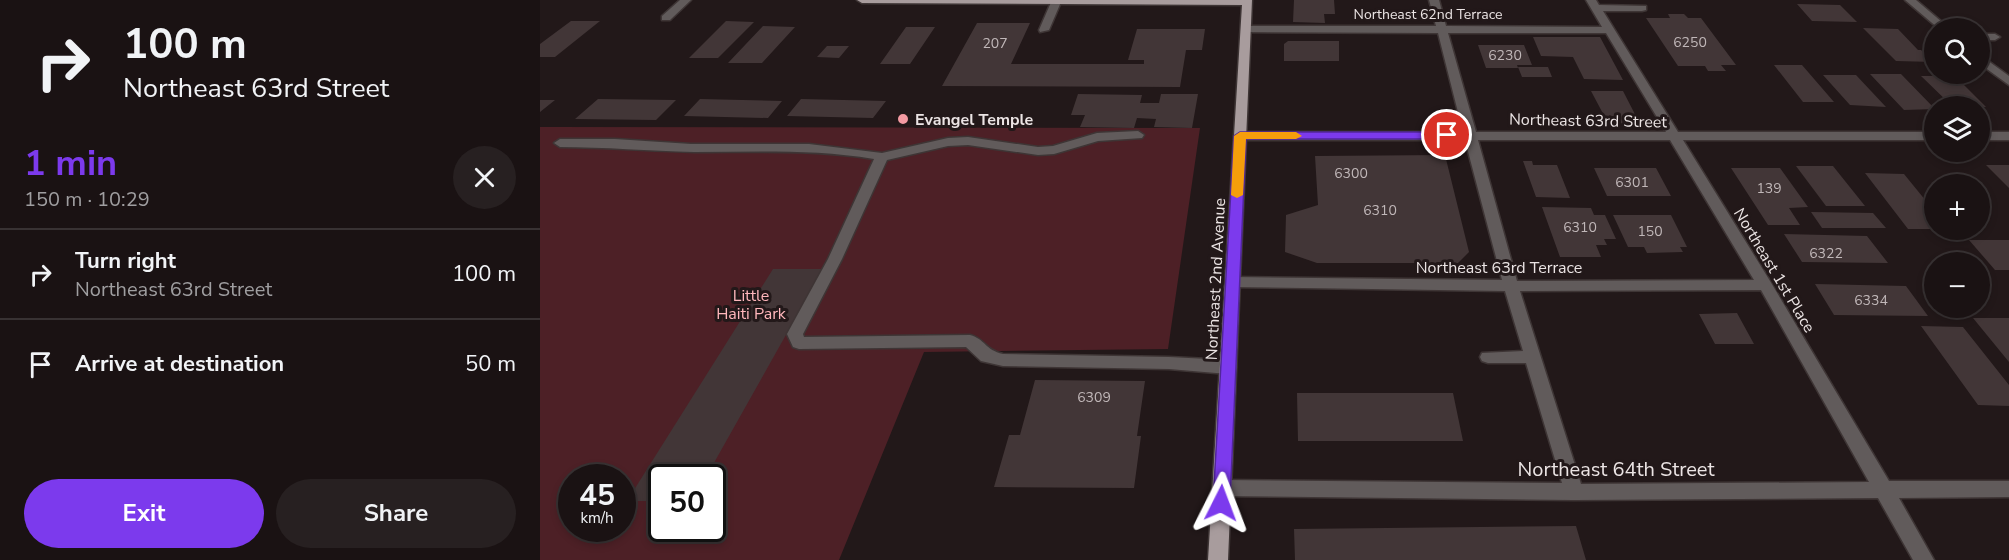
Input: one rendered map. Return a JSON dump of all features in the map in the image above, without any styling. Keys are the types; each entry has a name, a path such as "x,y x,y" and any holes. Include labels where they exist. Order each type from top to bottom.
{"main road":[{"path":"862,0 1247,1"},
{"name":"Northeast 2nd Avenue","path":"1218,560 1247,1"}],"street":[{"path":"666,18 686,0"},
{"path":"1434,0 1511,286 1574,492"},
{"path":"1910,0 1932,18"},
{"path":"1044,30 1056,2"},
{"path":"1594,4 1642,8"},
{"name":"Northeast 1st Place","path":"1594,4 1765,285 1924,560"},
{"name":"Northeast 62nd Terrace","path":"1246,29 1610,30"},
{"path":"1990,37 1995,37"},
{"path":"1990,66 2009,82"},
{"path":"560,143 598,142 691,148 809,147 882,157 948,142 968,141 1038,151 1054,150 1097,137 1138,135"},
{"name":"Northeast 63rd Street","path":"1240,136 1924,136"},
{"path":"1990,136 2009,136"},
{"path":"882,157 835,259 795,334 799,343 970,342 987,357 1003,360 1169,363 1228,368"},
{"name":"Northeast 63rd Terrace","path":"1233,282 1511,286 1765,285"},
{"path":"1488,357 1533,357"},
{"name":"Northeast 64th Street","path":"1222,488 1574,492 2009,489"}],"green space":[{"name":"Little Haiti Park","path":"540,127 1200,128 1168,349 924,352 839,560 540,560"}],"building":[{"path":"1294,0 1334,0 1335,14 1324,14 1325,23 1293,22"},
{"path":"1797,4 1840,5 1857,22 1812,21"},
{"path":"1668,14 1684,14 1688,18 1701,18 1736,65 1721,65 1726,71 1708,71 1705,66 1678,66 1646,18 1670,18"},
{"path":"571,21 600,21 555,57 540,57 540,44"},
{"path":"726,21 754,22 718,58 689,58"},
{"path":"977,23 1030,23 1011,64 1144,64 1144,60 1128,60 1137,29 1205,29 1202,50 1186,50 1180,87 942,86"},
{"path":"763,26 795,27 762,63 728,63"},
{"path":"906,27 935,27 910,64 880,64"},
{"path":"1863,28 1898,29 1918,50 1924,53 1924,62 1896,61"},
{"path":"1533,37 1600,37 1623,80 1584,79 1573,57 1541,56"},
{"path":"1288,41 1339,41 1339,61 1284,61 1284,44"},
{"path":"1478,45 1524,45 1532,65 1517,65 1518,68 1486,68"},
{"path":"827,46 849,46 839,58 817,57"},
{"path":"1774,65 1802,65 1834,102 1803,102"},
{"path":"1518,67 1548,67 1552,77 1522,77"},
{"path":"1870,74 1901,74 1924,98 1924,109 1904,110"},
{"path":"1823,75 1856,75 1886,107 1850,105"},
{"path":"1929,84 1963,84 1975,96 1942,96"},
{"path":"1591,91 1623,91 1640,124 1608,123"},
{"path":"1078,94 1142,95 1140,103 1159,103 1161,94 1198,94 1192,128 1154,127 1156,119 1137,118 1134,128 1080,127 1085,115 1071,115"},
{"path":"598,99 676,100 656,120 575,119"},
{"path":"700,99 782,101 768,118 684,116"},
{"path":"801,99 886,101 873,118 787,116"},
{"path":"540,100 555,100 540,112"},
{"path":"1445,155 1469,252 1458,263 1317,263 1285,252 1286,215 1318,205 1315,156"},
{"path":"1523,161 1532,161 1533,165 1557,165 1570,198 1536,197"},
{"path":"1986,165 2009,165 2009,188"},
{"path":"1796,166 1833,166 1865,206 1826,206"},
{"path":"1594,168 1656,168 1671,196 1607,196"},
{"path":"1731,168 1780,168 1808,207 1789,208 1800,225 1768,225"},
{"path":"1865,173 1904,174 1924,199 1924,229 1908,229"},
{"path":"1542,207 1591,208 1594,215 1605,215 1616,239 1604,239 1607,245 1596,245 1601,257 1560,257"},
{"path":"1811,212 1873,213 1886,228 1822,228"},
{"path":"1613,215 1671,215 1687,247 1680,247 1683,252 1647,253 1644,247 1628,247"},
{"path":"1784,234 1867,236 1888,263 1802,262"},
{"path":"1969,240 2009,240 2009,270 1995,270 1990,264 1990,252 1979,252"},
{"path":"773,269 823,269 713,464 650,464"},
{"path":"1815,284 1906,286 1924,311 1924,316 1834,315"},
{"path":"1737,313 1754,344 1715,344 1699,314"},
{"path":"1973,318 2009,318 2009,362"},
{"path":"1921,326 1963,327 2009,385 2009,406 1978,405"},
{"path":"1035,380 1145,381 1137,436 1141,436 1134,488 994,487 1009,435 1020,435"},
{"path":"1297,393 1453,393 1463,441 1298,441"},
{"path":"648,468 648,501 636,501 636,487"},
{"path":"1576,526 1586,560 1295,560 1294,529"}],"slow traffic":[{"path":"1237,195 1240,136 1296,136"}],"place":[{"name":"Evangel Temple","path":"903,119"}],"route":[{"path":"1221,503 1240,136 1447,135"}]}
